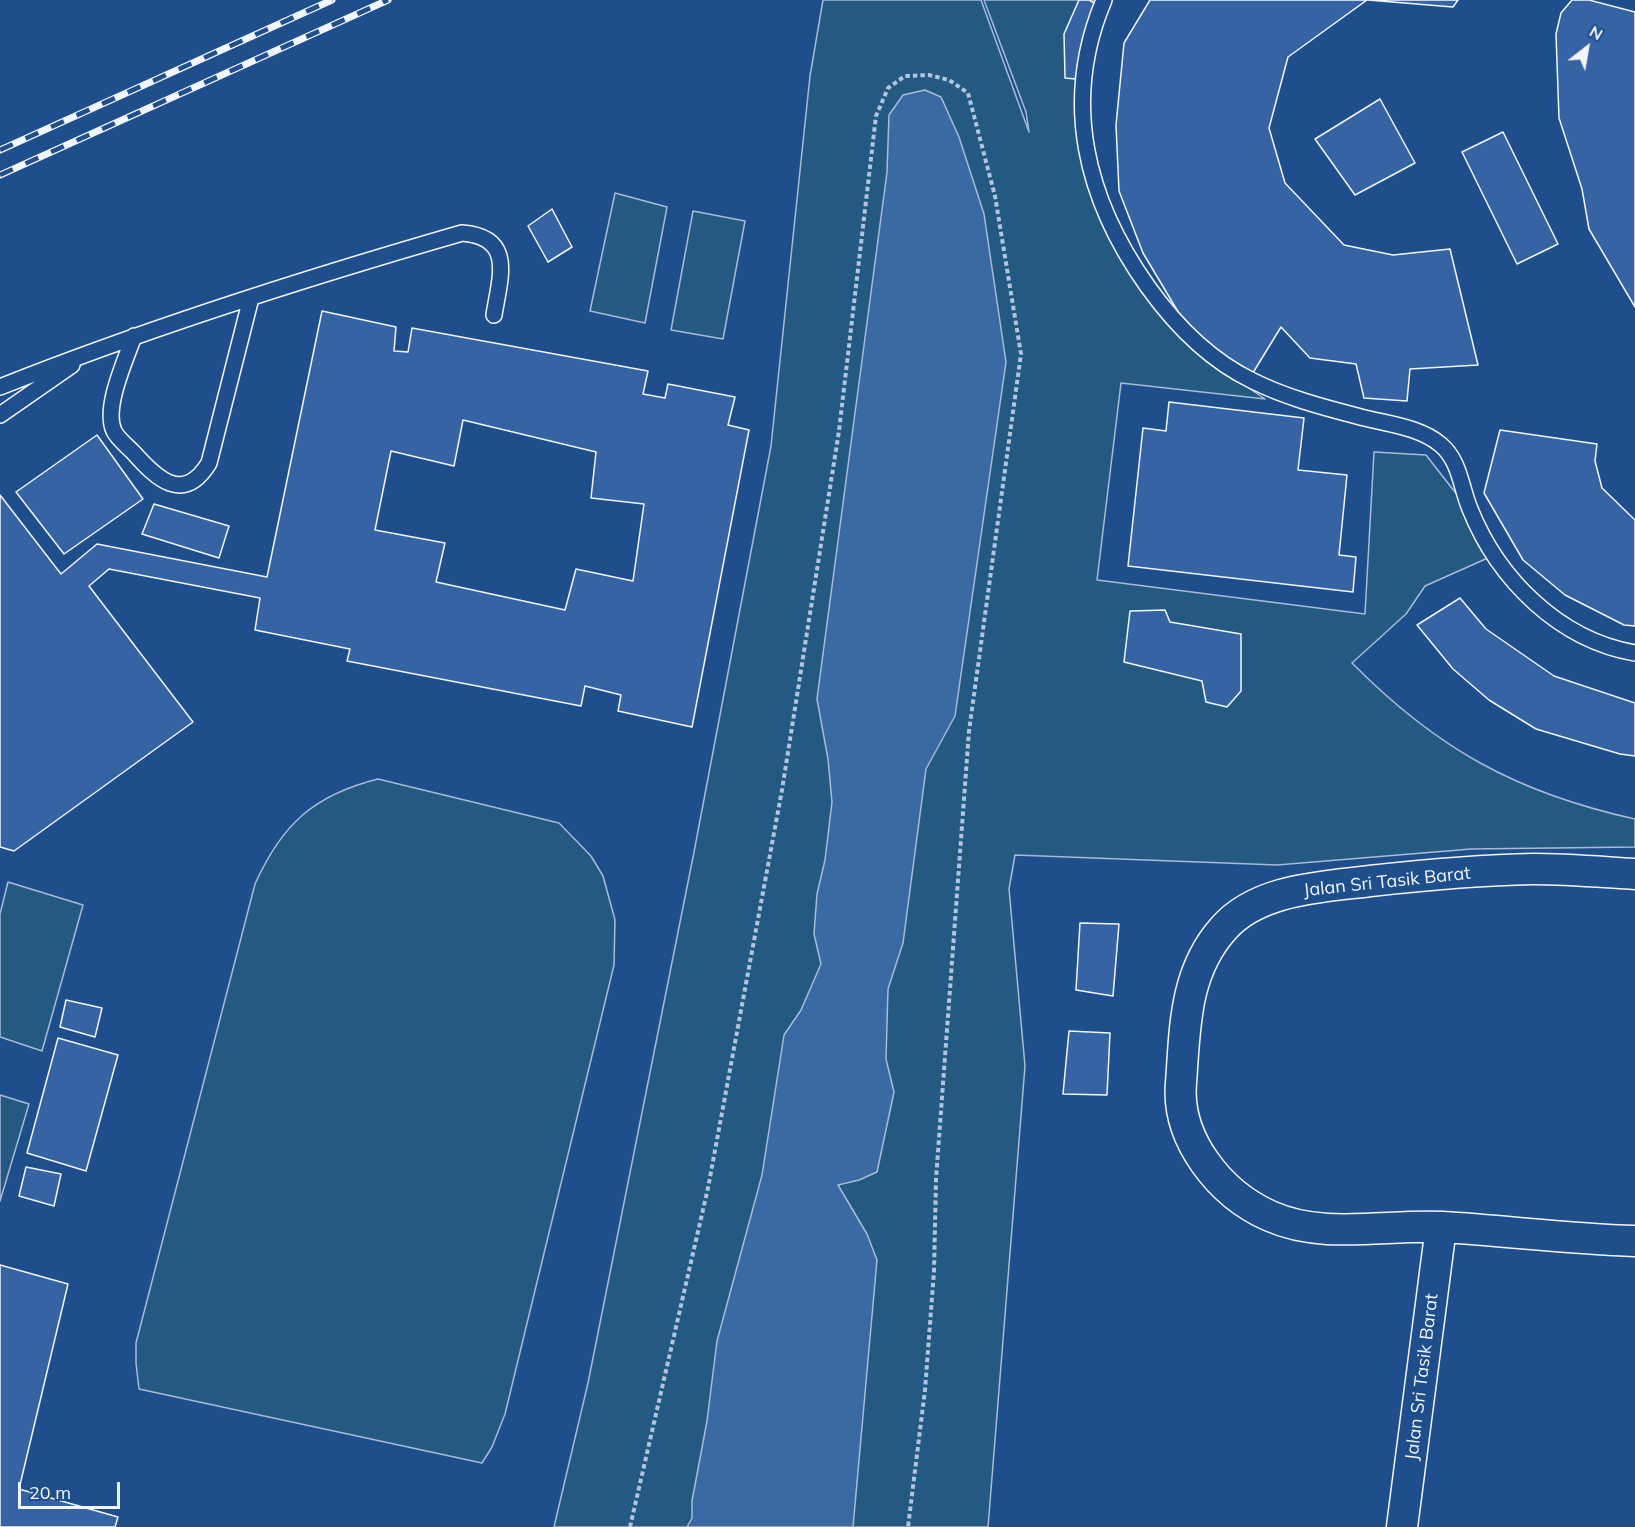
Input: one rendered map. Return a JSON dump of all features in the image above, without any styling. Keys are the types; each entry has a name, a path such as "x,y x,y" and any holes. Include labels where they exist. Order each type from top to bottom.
{"street":[{"name":"Jalan Sri Tasik Barat","path":"1635,874 1534,869 1439,873 1313,888 1271,899 1244,911 1223,928 1207,952 1188,995 1179,1101 1191,1138 1215,1175 1251,1205 1269,1216 1295,1224 1325,1229 1441,1227 1635,1241"},
{"name":"Jalan Sri Tasik Barat","path":"1402,1527 1441,1227"}],"lane":[{"path":"1104,0 1089,47 1084,83 1083,118 1087,154 1095,189 1108,224 1125,256 1167,314 1214,357 1253,381 1278,392 1354,416 1420,432 1433,439 1453,459 1476,525 1511,579 1555,619 1581,635 1635,653"},
{"path":"0,387 134,336 370,259 462,233 480,234 493,242 500,257 502,270 494,315"},
{"path":"134,336 116,387 111,410 114,430 152,473 169,483 183,485 199,479 209,463 251,298"},
{"path":"0,415 94,350"}],"path":[{"path":"630,1527 708,1188 782,790 839,431 876,116 888,88 905,76 929,75 949,80 968,93 995,196 1021,354 969,731 941,1102 934,1271 925,1390 908,1527"}],"shaded area":[{"path":"823,0 981,0 1029,132 1026,112 984,0 1099,0 1086,68 1090,147 1129,258 1234,378 1265,399 1121,383 1097,580 1365,614 1374,452 1426,455 1462,501 1490,557 1425,586 1406,614 1352,663 1415,720 1481,764 1553,796 1635,819 1635,847 1471,849 1277,865 1015,855 1009,889 1025,1066 988,1527 554,1527 588,1383 694,852 771,446 810,76"},
{"path":"925,90 941,97 959,137 984,214 1006,362 955,716 926,769 903,943 888,989 886,1059 894,1092 877,1172 859,1180 838,1185 867,1234 877,1260 853,1527 687,1527 692,1518 692,1501 707,1421 717,1341 762,1175 784,1035 801,1010 821,964 814,934 817,894 825,860 832,802 828,759 817,699 887,172 889,115 903,95"},
{"path":"615,193 667,207 645,323 590,311"},
{"path":"693,211 745,221 723,339 671,330"},
{"path":"378,779 559,823 591,856 603,876 615,920 614,965 505,1414 492,1447 482,1463 139,1389 136,1343 255,884 277,845 303,815 318,803 336,794"},
{"path":"8,882 83,905 42,1051 0,1037 0,914"},
{"path":"0,1095 29,1104 0,1201"}],"building":[{"path":"1079,0 1089,0 1100,6 1086,80 1065,78 1064,34"},
{"path":"1150,0 1367,0 1288,57 1269,128 1285,183 1344,245 1393,255 1450,249 1478,365 1410,369 1407,401 1364,398 1356,364 1310,358 1281,327 1251,376 1186,325 1143,253 1119,191 1116,125 1124,43"},
{"path":"1368,0 1458,0 1453,7"},
{"path":"1572,0 1589,0 1635,12 1635,307 1589,229 1582,189 1559,118 1556,34 1561,13"},
{"path":"1380,99 1415,163 1355,195 1315,139"},
{"path":"1503,132 1558,244 1517,264 1462,152"},
{"path":"552,209 572,247 548,262 528,226"},
{"path":"322,311 396,327 394,351 408,352 412,328 648,371 643,394 665,398 668,384 735,397 728,425 749,430 692,727 618,711 621,695 585,686 581,706 347,661 350,649 255,630 260,598 109,569 89,586 193,722 14,851 0,847 0,495 61,574 97,544 267,577","holes":["463,420 596,452 591,498 644,504 633,581 576,569 565,610 436,582 445,543 375,530 391,451 454,466"]},
{"path":"1169,402 1304,418 1298,470 1347,475 1339,555 1356,557 1353,592 1128,566 1143,428 1166,431"},
{"path":"1500,430 1597,444 1595,461 1602,488 1635,520 1635,626 1624,625 1565,595 1523,560 1484,493"},
{"path":"97,435 143,499 64,554 16,492"},
{"path":"154,504 229,526 219,558 142,534"},
{"path":"1460,598 1486,629 1554,676 1635,703 1635,756 1620,754 1536,729 1489,700 1453,669 1417,625"},
{"path":"1165,610 1170,622 1241,634 1241,691 1227,707 1206,702 1202,681 1124,662 1130,611"},
{"path":"1080,923 1119,924 1113,996 1076,990"},
{"path":"66,1000 102,1008 95,1037 60,1027"},
{"path":"1069,1031 1110,1033 1107,1095 1063,1094"},
{"path":"58,1038 118,1055 86,1171 27,1153"},
{"path":"26,1167 61,1174 54,1206 19,1196"},
{"path":"0,1265 68,1284 19,1489 118,1517 115,1527 0,1527"}],"railway":[{"path":"0,150 332,0"},
{"path":"0,175 388,0"}]}
